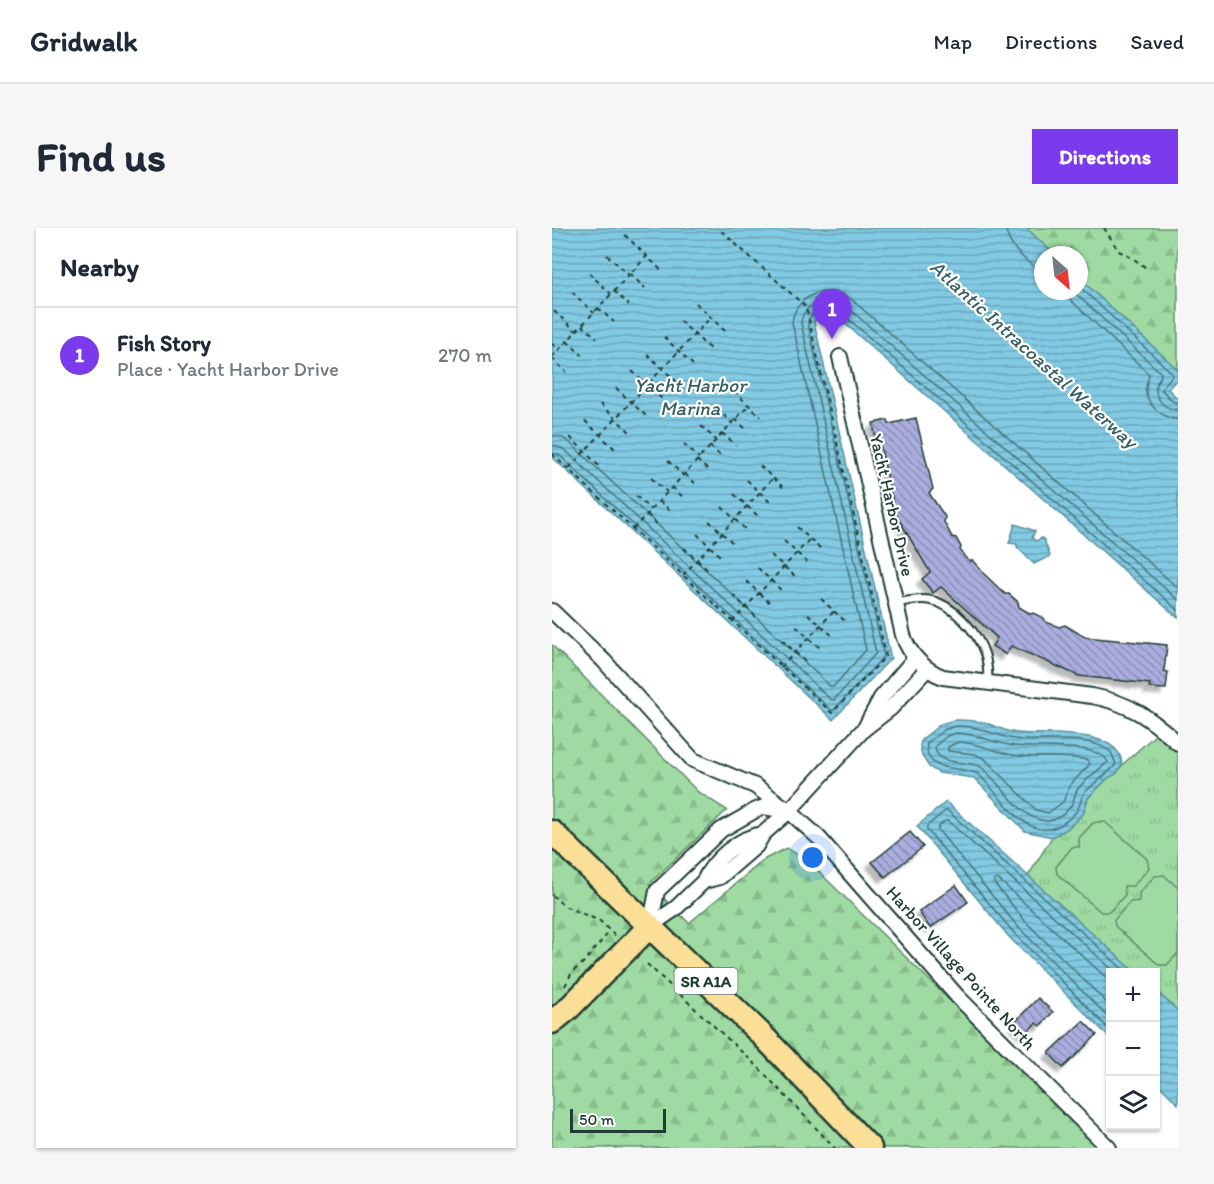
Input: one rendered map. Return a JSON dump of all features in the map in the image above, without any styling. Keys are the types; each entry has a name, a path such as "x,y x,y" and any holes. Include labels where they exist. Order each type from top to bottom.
{"main road":[{"name":"SR A1A","path":"552,832 784,1058 870,1148"},
{"path":"552,1022 568,1010 650,926"}],"street":[{"name":"Yacht Harbor Drive","path":"840,357 904,640 915,658 927,669 943,677 1115,701 1144,715 1178,744"},
{"name":"Harbor Village Pointe North","path":"552,611 604,661 693,760 748,782 789,811 828,848 964,1003 1109,1148"},
{"path":"864,729 881,698 915,658"},
{"path":"706,876 720,877 756,846 763,834 789,811 864,729 891,708 927,669"},
{"path":"650,926 657,891 722,830 764,807 789,811"},
{"path":"722,830 736,846"},
{"path":"650,926 676,908 736,846 750,836 763,834"},
{"path":"694,856 706,876"}],"lane":[{"path":"896,603 928,600 942,605 959,617 982,647 987,662 988,683"}],"path":[{"path":"552,454 832,713 886,656 806,307 718,228"},
{"path":"1104,228 1119,250 1149,270"},
{"path":"625,235 661,270"},
{"path":"607,255 645,288"},
{"path":"566,372 552,358 647,256"},
{"path":"589,273 611,294"},
{"path":"614,291 629,305"},
{"path":"572,292 594,313"},
{"path":"696,303 726,332"},
{"path":"598,308 614,322"},
{"path":"554,311 576,331"},
{"path":"568,469 711,317"},
{"path":"680,321 710,349"},
{"path":"582,325 597,338"},
{"path":"664,337 694,366"},
{"path":"567,341 582,355"},
{"path":"552,344 558,350"},
{"path":"647,354 678,383"},
{"path":"632,371 662,399"},
{"path":"616,388 646,416"},
{"path":"734,391 762,417"},
{"path":"600,404 631,433"},
{"path":"633,529 748,405"},
{"path":"717,409 732,423"},
{"path":"735,419 748,431"},
{"path":"585,421 616,450"},
{"path":"701,426 716,440"},
{"path":"722,433 736,445"},
{"path":"570,437 599,466"},
{"path":"684,444 710,472"},
{"path":"710,446 723,458"},
{"path":"668,461 698,486"},
{"path":"760,466 785,489"},
{"path":"651,478 667,493"},
{"path":"682,576 773,478"},
{"path":"747,480 772,504"},
{"path":"672,487 685,499"},
{"path":"734,494 759,517"},
{"path":"636,496 651,510"},
{"path":"659,501 672,512"},
{"path":"722,507 747,531"},
{"path":"647,514 659,526"},
{"path":"709,521 735,544"},
{"path":"797,527 822,550"},
{"path":"697,534 722,558"},
{"path":"732,621 810,539"},
{"path":"784,541 809,564"},
{"path":"684,548 710,572"},
{"path":"771,555 797,578"},
{"path":"758,568 783,592"},
{"path":"746,581 771,604"},
{"path":"733,595 758,619"},
{"path":"821,599 847,623"},
{"path":"781,668 834,611"},
{"path":"808,614 834,637"},
{"path":"795,626 821,650"},
{"path":"782,640 808,664"},
{"path":"552,896 564,906 600,921 618,939"},
{"path":"564,989 572,972 583,963 610,931"},
{"path":"647,964 757,1066 835,1148"}],"green space":[{"path":"1026,228 1178,228 1178,370 1088,286 1088,246 1045,246"},
{"path":"552,645 698,792 727,810 649,884 689,923 765,859 787,848 808,861 1100,1148 880,1148 552,823"},
{"path":"1165,726 1178,738 1178,1011 1160,995 1160,968 1131,968 1028,876 1052,837 1067,829 1083,814 1088,798 1108,778 1116,774 1122,765"},
{"path":"1104,821 1147,859 1149,868 1133,886 1124,886 1125,895 1109,912 1101,912 1057,874 1056,867 1072,847 1079,847 1079,838 1093,823"},
{"path":"552,841 640,925 552,1013"},
{"path":"1164,875 1178,888 1178,953 1167,965 1159,965 1115,926 1114,920 1130,902 1139,901 1139,893 1155,876"},
{"path":"650,935 861,1148 552,1148 552,1032"}],"water":[{"path":"552,228 1026,228 1045,246 1034,246 1034,300 1088,300 1088,286 1178,370 1178,378 1168,389 1178,399 1178,618 834,314 828,320 821,314 814,322 891,658 833,720 552,457"},
{"path":"1015,524 1035,531 1032,538 1036,541 1042,538 1044,540 1050,556 1034,564 1017,547 1017,544 1009,543"},
{"path":"954,720 982,722 1017,733 1061,734 1095,739 1109,744 1118,753 1122,765 1116,774 1108,778 1088,798 1083,814 1067,829 1052,837 1025,831 974,778 939,773 929,767 922,756 921,740 941,724"},
{"path":"946,802 1131,968 1106,968 1106,1034 1009,937 917,826"},
{"path":"1160,995 1178,1011 1178,1104 1160,1086"}],"building":[{"path":"916,418 933,489 929,493 945,517 944,522 952,537 956,538 964,556 969,561 973,561 1005,594 1009,594 1018,602 1019,607 1044,618 1046,622 1059,627 1065,625 1085,637 1167,645 1164,671 1168,672 1166,689 1149,688 1150,684 1079,676 1011,646 1006,655 992,646 997,638 941,587 933,593 922,579 930,572 898,518 894,507 873,423 888,420 889,424"},
{"path":"910,832 923,847 885,877 872,862"},
{"path":"956,885 968,902 930,928 919,912"},
{"path":"1038,998 1053,1012 1040,1026 1036,1023 1025,1034 1014,1023"},
{"path":"1083,1021 1097,1035 1063,1068 1049,1053"}],"place":[{"name":"Fish Story","path":"832,339"}],"water label":[{"name":"Atlantic Intracoastal Waterway","path":"1034,354"},
{"name":"Yacht Harbor Marina","path":"690,396"}]}
